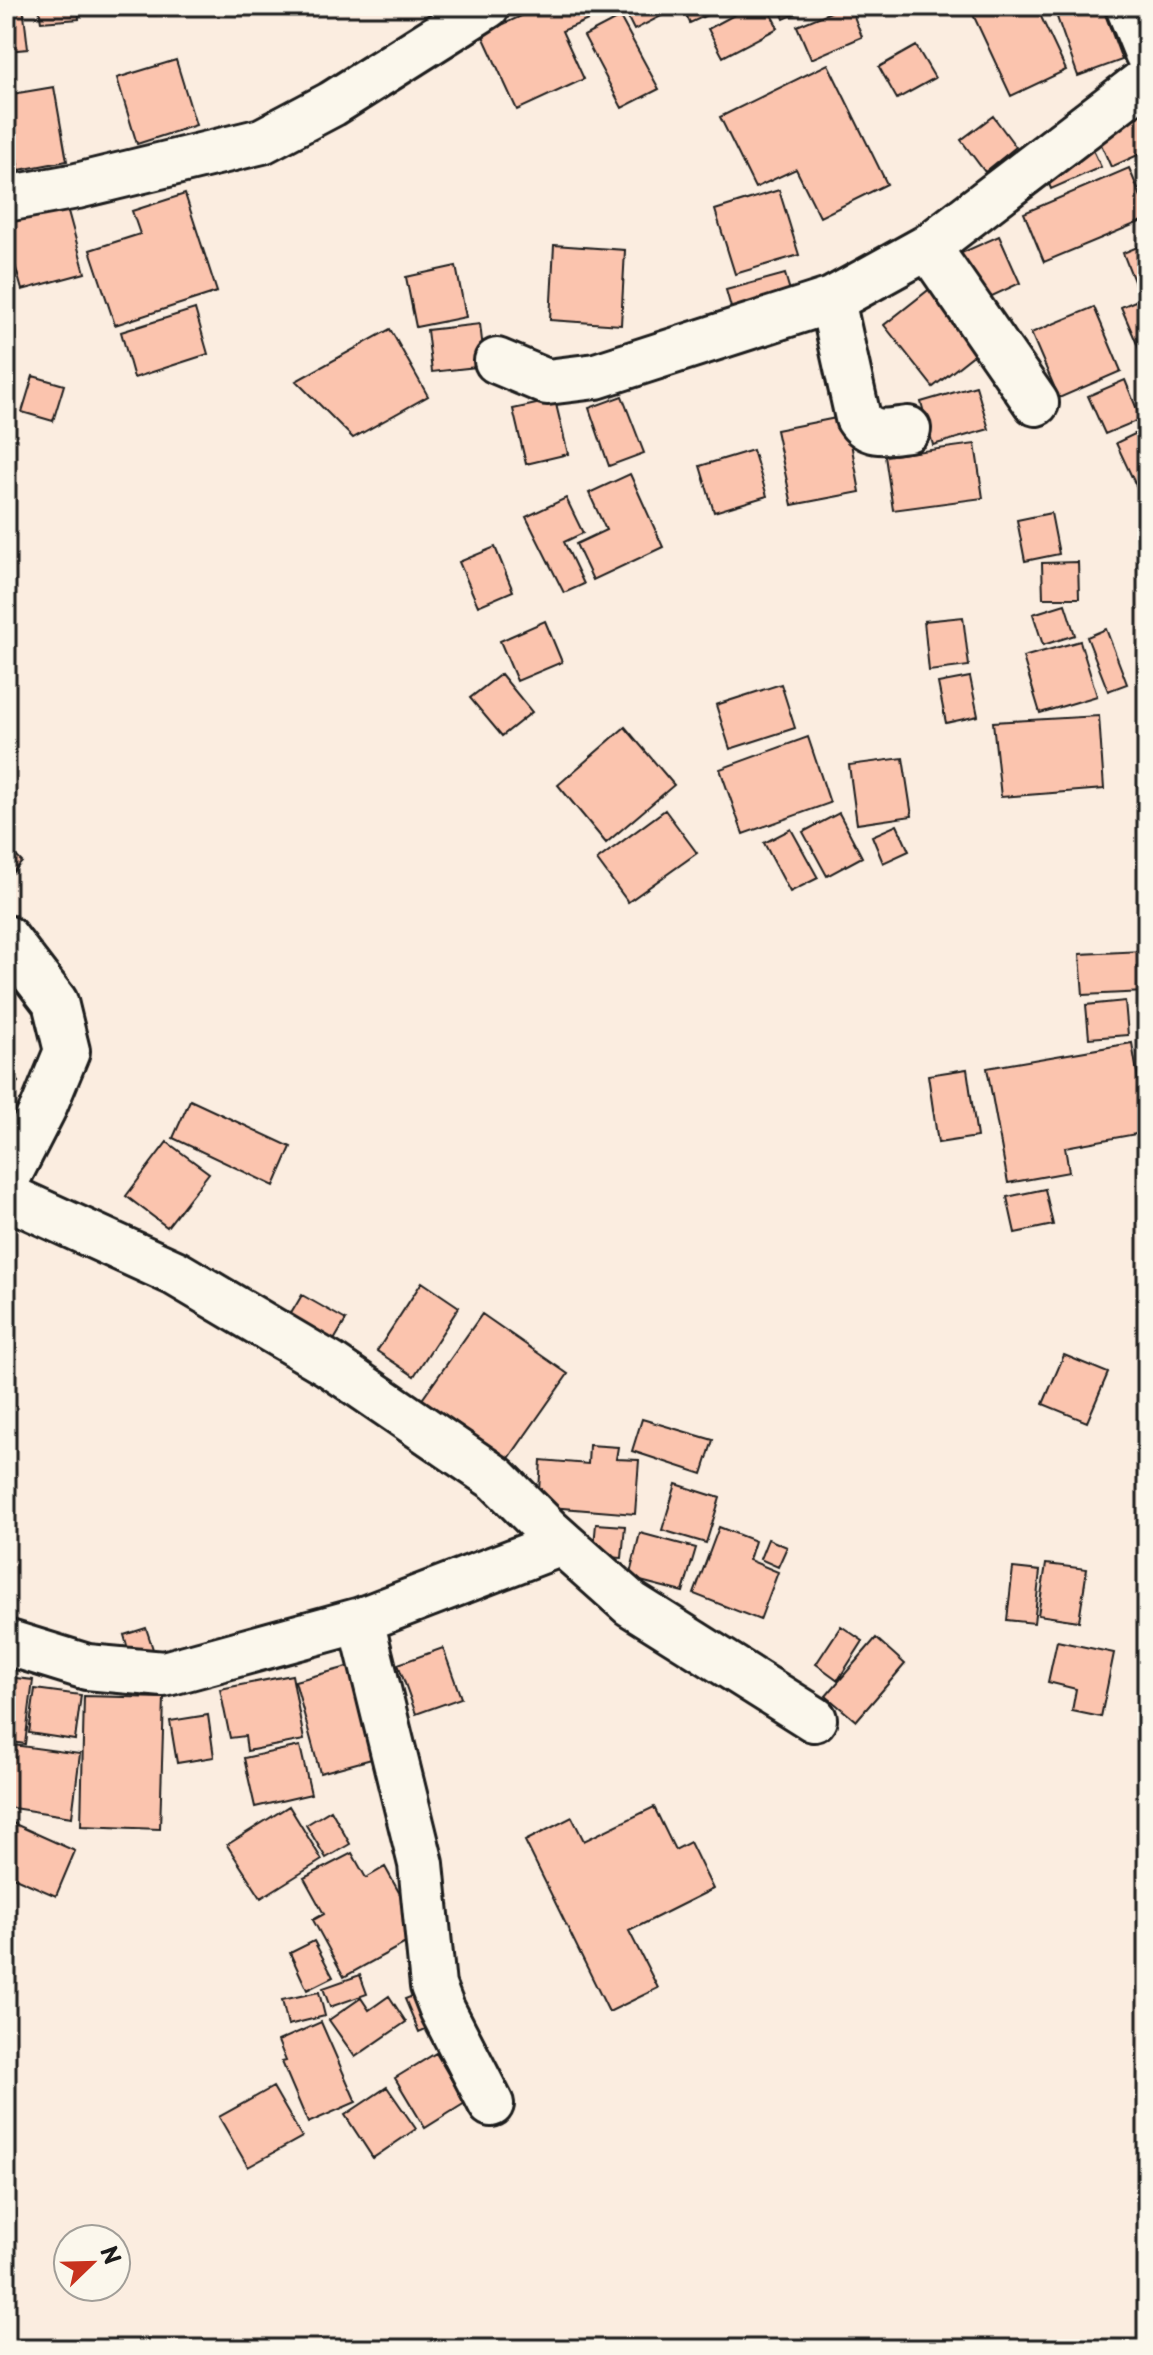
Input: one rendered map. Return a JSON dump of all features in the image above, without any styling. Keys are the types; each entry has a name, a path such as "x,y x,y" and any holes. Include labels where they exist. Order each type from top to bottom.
{"street":[{"path":"6,199 77,186 262,141 332,104 487,6"},
{"path":"497,361 547,382 596,376 832,300 928,247 1147,79"},
{"path":"928,247 1036,403"},
{"path":"832,300 858,418 864,427 875,432 908,429"},
{"path":"6,938 55,1002 67,1051 43,1109 6,1181"},
{"path":"6,1196 175,1273 329,1364 497,1479 562,1543 631,1604 814,1719"},
{"path":"6,1642 87,1667 164,1674 361,1620 562,1543"},
{"path":"361,1620 421,1864 433,1986 491,2104"}],"building":[{"path":"6,6 23,6 28,49 6,51"},
{"path":"39,6 78,6 79,19 41,22"},
{"path":"85,6 156,6 156,15 85,14"},
{"path":"543,6 581,6 588,20 562,31 584,79 517,110 482,34"},
{"path":"622,6 666,6 669,12 634,30"},
{"path":"682,6 726,6 690,23"},
{"path":"751,6 767,6 778,28 723,57 708,29"},
{"path":"779,6 813,6 784,19"},
{"path":"850,6 862,37 811,59 797,26"},
{"path":"969,6 1036,6 1066,70 1011,96"},
{"path":"1053,6 1102,6 1122,60 1078,76"},
{"path":"620,17 659,89 622,108 584,36"},
{"path":"916,46 935,78 897,99 879,67"},
{"path":"176,60 196,125 137,144 117,78"},
{"path":"828,64 887,184 820,217 796,169 755,188 720,117"},
{"path":"54,87 67,161 19,170 6,95"},
{"path":"1144,113 1147,120 1147,151 1111,167 1096,133"},
{"path":"993,116 1016,147 985,172 961,140"},
{"path":"1093,150 1101,167 1051,189 1044,171"},
{"path":"1129,168 1147,211 1147,219 1044,262 1024,213"},
{"path":"779,190 799,255 735,274 715,210"},
{"path":"185,194 217,292 115,325 90,250 140,234 132,211"},
{"path":"66,204 85,273 22,290 6,233 6,221"},
{"path":"999,236 1020,283 977,303 957,255"},
{"path":"1147,243 1147,290 1139,294 1123,253"},
{"path":"554,245 625,250 621,325 550,320"},
{"path":"456,266 466,317 416,327 406,277"},
{"path":"785,274 793,301 734,318 726,290"},
{"path":"936,284 985,346 933,387 884,325"},
{"path":"1147,296 1147,367 1121,307"},
{"path":"1094,307 1121,371 1059,398 1031,333"},
{"path":"195,309 208,354 134,378 121,332"},
{"path":"480,324 485,366 432,372 427,330"},
{"path":"390,329 428,396 353,438 296,381"},
{"path":"33,376 64,385 53,421 22,412"},
{"path":"1125,380 1141,419 1105,434 1088,396"},
{"path":"976,386 989,429 933,445 921,402"},
{"path":"622,396 644,453 609,466 589,408"},
{"path":"555,400 568,454 526,464 513,409"},
{"path":"846,416 860,492 792,505 776,430"},
{"path":"1147,428 1147,504 1145,505 1116,443"},
{"path":"975,444 983,498 893,510 885,456"},
{"path":"753,450 767,496 714,512 700,466"},
{"path":"630,474 663,547 593,580 576,544 606,530 589,493"},
{"path":"566,498 583,533 564,542 584,584 564,593 526,517"},
{"path":"1051,513 1059,554 1025,561 1017,520"},
{"path":"495,547 513,591 478,606 459,562"},
{"path":"1078,562 1079,598 1043,598 1042,563"},
{"path":"1065,604 1075,635 1043,645 1033,614"},
{"path":"963,617 969,666 929,671 924,621"},
{"path":"545,621 562,662 517,681 500,641"},
{"path":"1106,629 1127,684 1108,691 1087,637"},
{"path":"1080,641 1097,696 1040,713 1023,657"},
{"path":"501,674 532,712 502,736 470,698"},
{"path":"970,677 978,716 946,723 938,683"},
{"path":"781,684 795,728 730,749 716,705"},
{"path":"1099,716 1104,789 1001,797 993,722"},
{"path":"625,727 674,785 606,843 558,785"},
{"path":"808,737 830,803 743,834 720,769"},
{"path":"903,758 912,816 857,824 849,765"},
{"path":"665,810 697,853 628,902 597,860"},
{"path":"839,813 862,857 827,876 803,832"},
{"path":"897,825 909,851 883,863 872,836"},
{"path":"791,829 818,878 790,892 764,843"},
{"path":"6,846 22,862 6,880"},
{"path":"1143,951 1145,992 1083,995 1080,954"},
{"path":"1125,1001 1128,1035 1089,1038 1086,1005"},
{"path":"1132,1043 1147,1132 1065,1147 1069,1172 1008,1183 987,1068"},
{"path":"6,1069 18,1082 6,1093"},
{"path":"967,1069 977,1137 938,1143 928,1075"},
{"path":"190,1100 291,1147 274,1186 173,1138"},
{"path":"167,1142 209,1173 167,1227 126,1196"},
{"path":"1045,1189 1053,1225 1015,1233 1007,1197"},
{"path":"422,1282 459,1307 414,1376 377,1351"},
{"path":"302,1295 346,1320 330,1347 286,1322"},
{"path":"482,1314 568,1374 507,1461 421,1401"},
{"path":"1064,1355 1108,1373 1087,1422 1043,1404"},
{"path":"642,1419 713,1440 702,1474 632,1451"},
{"path":"589,1445 618,1447 616,1459 639,1460 635,1514 538,1506 541,1460 588,1464"},
{"path":"676,1484 720,1498 706,1543 662,1530"},
{"path":"596,1524 625,1526 622,1558 593,1556"},
{"path":"719,1527 755,1541 749,1560 778,1572 760,1620 694,1594"},
{"path":"640,1533 696,1548 683,1592 629,1578"},
{"path":"768,1539 787,1547 778,1567 760,1559"},
{"path":"1046,1564 1087,1569 1079,1621 1038,1615"},
{"path":"1013,1568 1040,1571 1034,1623 1007,1620"},
{"path":"841,1626 863,1641 838,1680 816,1664"},
{"path":"146,1628 153,1649 130,1656 124,1635"},
{"path":"876,1638 905,1664 856,1721 826,1696"},
{"path":"1057,1641 1114,1653 1101,1717 1072,1711 1076,1689 1048,1682"},
{"path":"443,1648 461,1698 416,1714 398,1664"},
{"path":"355,1665 379,1757 320,1773 295,1681"},
{"path":"292,1675 304,1740 247,1751 245,1736 230,1738 220,1689"},
{"path":"6,1677 33,1680 25,1744 6,1741"},
{"path":"35,1689 81,1695 75,1740 29,1733"},
{"path":"84,1696 164,1698 160,1829 81,1826"},
{"path":"208,1715 214,1757 177,1763 170,1721"},
{"path":"6,1744 80,1754 72,1817 6,1807"},
{"path":"300,1746 311,1794 255,1807 244,1758"},
{"path":"289,1806 322,1860 261,1898 227,1845"},
{"path":"654,1807 675,1850 690,1842 713,1889 629,1931 658,1988 609,2012 525,1841 572,1817 584,1841"},
{"path":"331,1810 350,1844 326,1858 306,1825"},
{"path":"6,1820 75,1851 56,1896 6,1874"},
{"path":"352,1853 366,1878 385,1867 422,1934 344,1977 313,1920 324,1914 304,1878"},
{"path":"314,1941 333,1977 307,1990 290,1953"},
{"path":"360,1975 367,1994 330,2007 323,1988"},
{"path":"319,1992 325,2016 288,2025 282,2000"},
{"path":"423,1992 437,2024 419,2032 405,1999"},
{"path":"389,1996 406,2022 355,2057 329,2020 361,1998 369,2010"},
{"path":"321,2022 356,2102 308,2123 282,2062 286,2061 278,2041"},
{"path":"436,2053 465,2103 425,2128 395,2078"},
{"path":"273,2087 302,2137 248,2167 219,2117"},
{"path":"387,2087 416,2129 373,2158 345,2115"}]}
